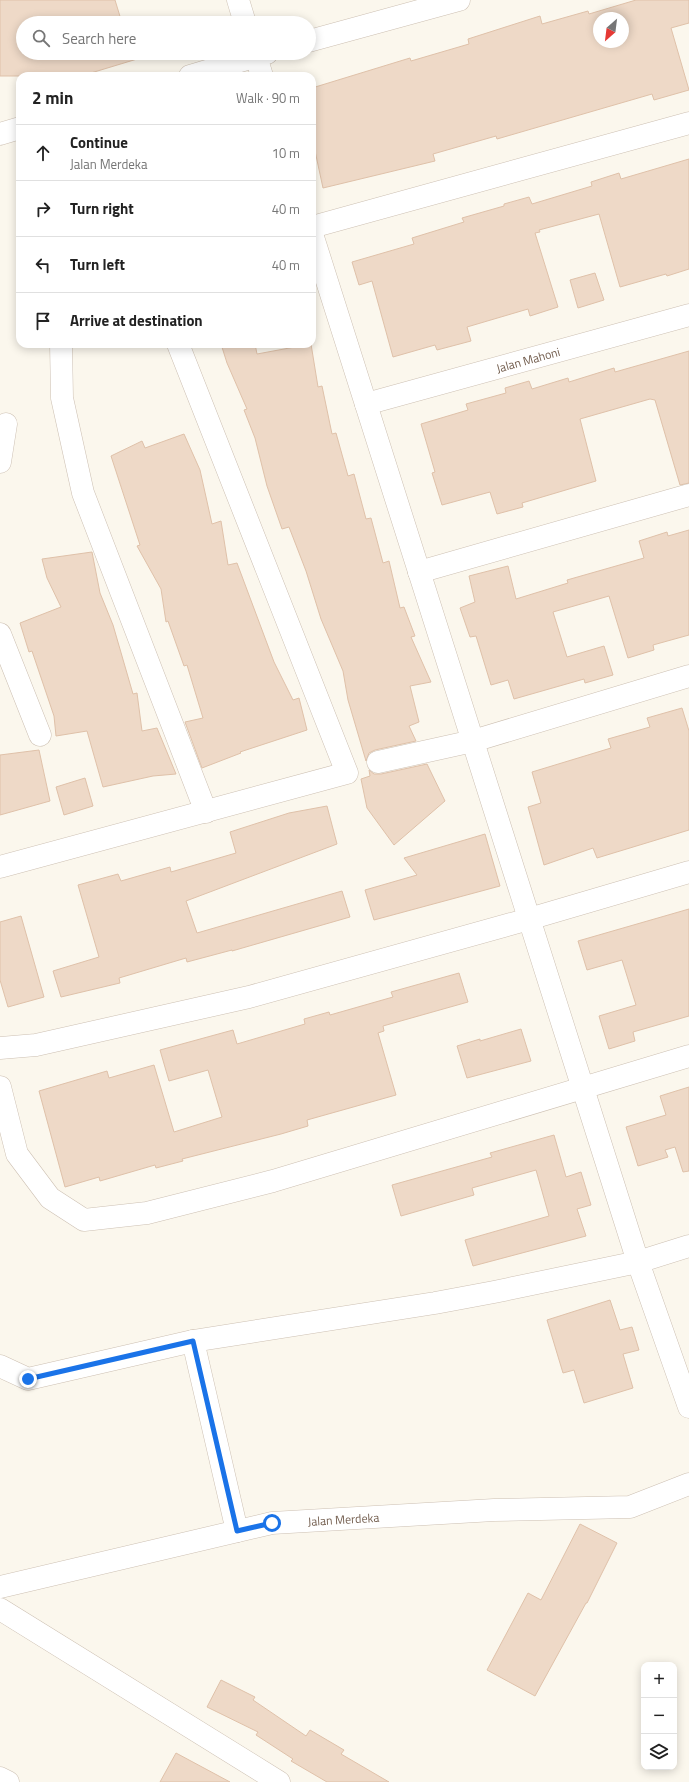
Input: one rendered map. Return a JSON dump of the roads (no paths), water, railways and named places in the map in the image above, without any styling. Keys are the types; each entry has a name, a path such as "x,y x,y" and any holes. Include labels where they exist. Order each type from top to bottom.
{"street":[{"path":"238,0 243,16"},
{"path":"316,39 459,0"},
{"path":"208,72 260,60"},
{"path":"316,226 689,123"},
{"path":"0,134 16,129"},
{"path":"316,247 638,1262 689,1407"},
{"name":"Jalan Mahoni","path":"366,404 689,315"},
{"path":"61,348 62,398 83,493 206,812"},
{"path":"0,866 347,773 180,348"},
{"path":"0,462 6,424"},
{"path":"419,572 689,495"},
{"path":"0,634 40,735"},
{"path":"378,762 473,741 689,676"},
{"path":"0,1048 36,1045 249,996 529,919 689,872"},
{"path":"0,1087 17,1154 50,1198 84,1220 147,1213 273,1181 689,1056"},
{"path":"0,1366 28,1379 193,1341 435,1303 638,1262 689,1246"},
{"path":"193,1341 237,1531"},
{"name":"Jalan Merdeka","path":"0,1587 280,1522 494,1510 630,1507 689,1484"},
{"path":"0,1609 279,1782"},
{"path":"0,1778 8,1782"}]}
